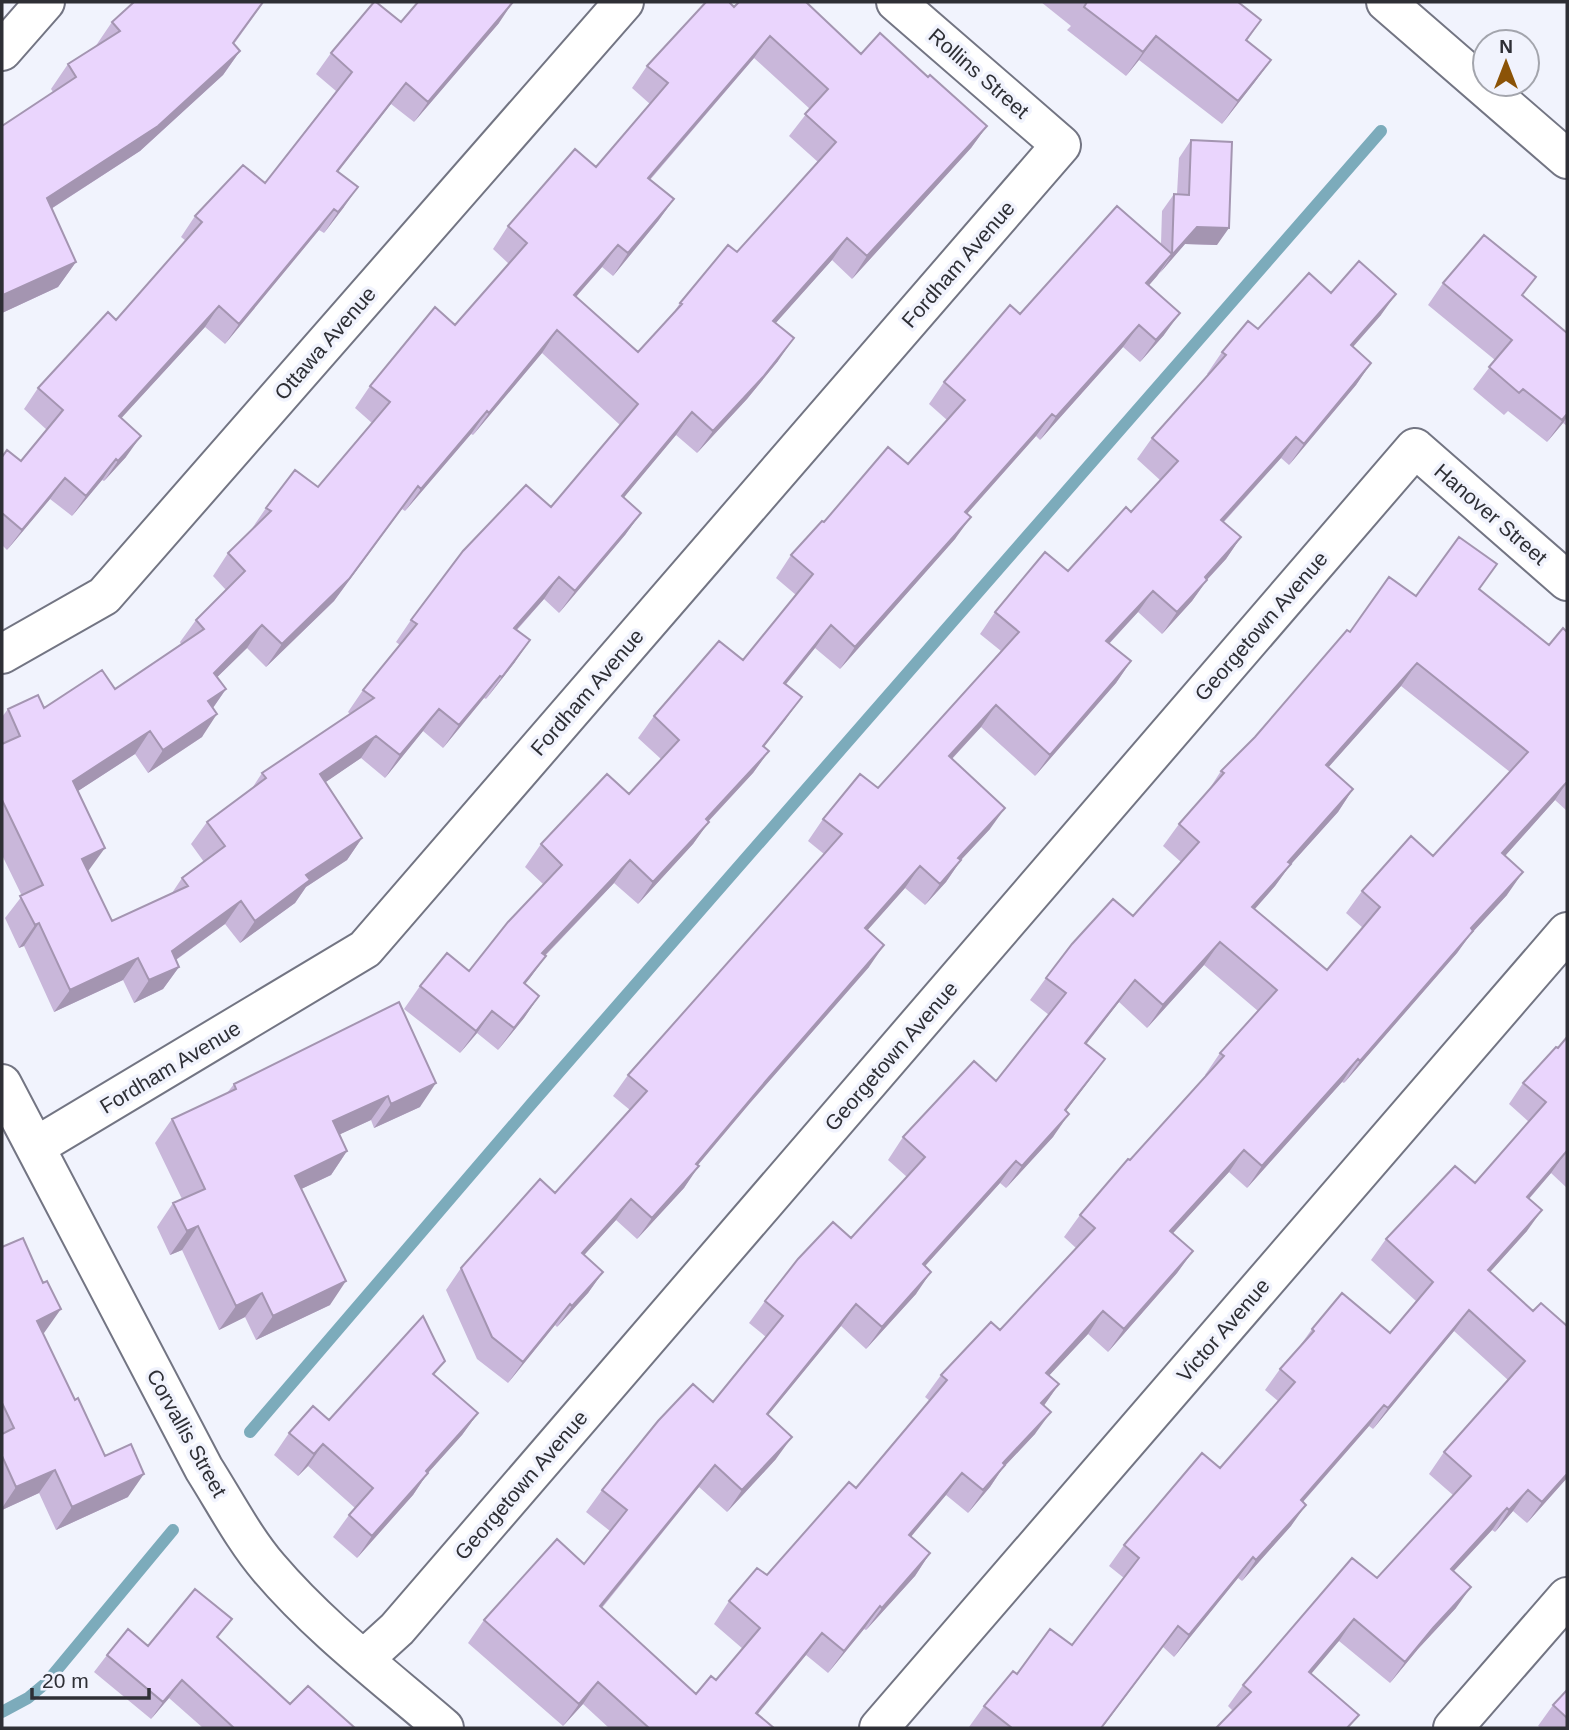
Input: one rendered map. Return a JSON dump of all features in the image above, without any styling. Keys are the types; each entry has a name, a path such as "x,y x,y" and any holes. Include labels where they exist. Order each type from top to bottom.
{"main road":[{"path":"2,51 45,2"},
{"name":"Ottawa Avenue","path":"2,654 104,596 624,2"},
{"name":"Rollins Street","path":"896,2 1061,145"},
{"path":"1386,2 1567,159"},
{"name":"Fordham Avenue","path":"35,1147 365,949 1061,145"},
{"name":"Hanover Street","path":"1415,448 1567,581"},
{"name":"Georgetown Avenue","path":"364,1659 397,1629 1415,448"},
{"name":"Victor Avenue","path":"879,1728 1567,932"},
{"name":"Corvallis Street","path":"2,1084 204,1469 242,1530 267,1566 294,1596 444,1728"},
{"path":"1453,1728 1567,1597"}],"building":[{"path":"134,2 263,2 233,43 240,51 158,126 47,198 76,262 3,295 2,126 76,77 68,64 120,31 112,22"},
{"path":"374,2 401,22 418,2 513,2 428,102 406,83 337,171 358,187 338,212 334,209 239,324 219,306 119,416 141,436 118,461 116,459 86,496 65,478 22,530 2,513 2,457 7,450 21,461 63,410 38,388 108,312 116,320 202,222 195,216 243,165 265,183 352,72 331,53"},
{"path":"706,2 729,2 734,7 739,2 806,2 861,54 880,33 987,126 867,256 847,238 773,321 794,338 763,377 713,431 692,412 622,496 641,513 575,591 559,577 514,628 530,640 502,677 500,676 459,725 439,709 400,755 376,736 320,774 362,838 306,875 310,880 255,921 241,901 172,951 179,967 149,980 138,958 70,990 39,923 35,925 20,896 43,885 2,800 2,744 20,736 8,709 38,695 44,708 102,670 115,689 204,629 196,620 245,571 228,553 271,511 266,508 295,470 318,487 390,402 370,386 435,307 455,325 527,243 508,226 575,149 596,167 668,83 647,66","holes":["770,36 828,89 805,114 836,142 737,252 728,245 680,303 682,304 638,352 574,295 618,245 628,253 674,199 648,178","557,330 638,404 551,507 526,485 463,551 411,620 417,624 363,690 374,698 262,773 266,778 207,822 225,846 182,878 188,886 112,921 82,859 105,848 73,781 150,731 163,750 217,714 208,701 226,689 214,673 262,625 282,644 349,579 418,486 421,489 487,411 489,413"]},
{"path":"1087,2 1238,2 1261,20 1246,40 1271,60 1238,101 1156,36 1143,52 1084,7"},
{"path":"1191,140 1232,142 1229,228 1197,227 1172,255 1174,194 1189,195"},
{"path":"1117,206 1172,254 1146,283 1180,313 1156,340 1139,325 1056,417 1052,414 965,512 971,517 855,647 831,625 784,683 802,697 763,746 769,751 706,819 709,822 653,882 630,860 542,953 546,956 524,983 539,996 514,1028 492,1011 476,1031 420,986 447,953 469,971 508,922 562,865 541,844 607,774 629,794 679,740 654,716 719,641 743,660 813,574 791,555 822,521 824,522 888,447 908,464 965,400 944,382 1010,305 1020,314"},
{"path":"1484,235 1536,277 1522,295 1567,333 1567,414 1562,420 1523,389 1519,393 1489,367 1512,340 1443,283"},
{"path":"1359,261 1396,294 1351,345 1371,363 1304,444 1296,437 1221,520 1241,537 1177,612 1153,591 1106,641 1131,661 1050,755 996,705 949,756 1005,808 958,858 961,860 940,884 920,866 865,928 884,945 696,1164 699,1166 652,1218 631,1199 582,1253 603,1272 572,1306 570,1304 523,1362 492,1337 461,1268 540,1179 555,1193 647,1091 628,1075 842,834 823,819 860,774 878,788 1019,632 995,612 1045,552 1068,571 1126,507 1131,512 1178,461 1152,438 1226,355 1222,352 1248,321 1258,329 1309,273 1331,293"},
{"path":"1459,537 1497,564 1479,589 1549,645 1563,628 1567,632 1567,782 1502,853 1523,872 1471,928 1473,931 1360,1061 1358,1059 1262,1166 1244,1150 1170,1231 1193,1251 1124,1329 1103,1311 1046,1373 1059,1384 1041,1403 1051,1412 1003,1463 1005,1465 983,1490 962,1473 909,1535 930,1553 882,1608 880,1606 844,1651 822,1633 756,1713 774,1728 649,1728 598,1682 579,1704 484,1620 557,1539 584,1564 627,1510 602,1490 658,1421 693,1384 713,1402 783,1316 765,1301 798,1259 833,1222 851,1238 925,1157 903,1137 974,1061 996,1081 1066,993 1046,978 1072,944 1113,899 1133,916 1199,842 1179,824 1224,773 1221,771 1255,737 1347,630 1350,632 1389,577 1416,596","holes":["1417,663 1528,752 1433,856 1411,836 1362,891 1380,907 1327,970 1252,907 1353,789 1326,765","1220,942 1277,990 1220,1053 1224,1056 1080,1215 1095,1228 1000,1330 991,1322 941,1375 947,1380 856,1488 849,1482 767,1575 757,1568 729,1601 760,1628 716,1680 711,1676 696,1694 600,1606 715,1465 742,1490 792,1437 767,1414 856,1304 882,1327 931,1272 923,1264 1016,1161 1022,1166 1069,1114 1065,1110 1105,1059 1085,1043 1135,980 1163,1005"]},
{"path":"399,1002 436,1083 391,1104 388,1096 333,1121 347,1151 295,1176 346,1281 273,1316 262,1293 236,1306 198,1226 187,1231 173,1203 205,1189 172,1119 236,1089 234,1084"},
{"path":"1567,1037 1567,1153 1527,1197 1542,1210 1488,1270 1533,1311 1541,1303 1567,1326 1567,1474 1542,1502 1528,1490 1509,1510 1507,1508 1451,1569 1471,1587 1405,1662 1354,1619 1309,1672 1359,1715 1347,1728 1216,1728 1251,1692 1243,1685 1352,1558 1377,1578 1471,1476 1444,1452 1525,1361 1469,1310 1388,1408 1384,1405 1301,1500 1306,1505 1256,1560 1253,1557 1189,1635 1178,1626 1101,1728 1012,1728 984,1706 1013,1671 1017,1674 1050,1629 1072,1645 1139,1558 1124,1545 1202,1453 1220,1468 1295,1382 1280,1369 1314,1331 1312,1329 1342,1293 1390,1333 1433,1282 1386,1239 1455,1166 1475,1183 1546,1102 1523,1083"},
{"path":"23,1238 43,1283 47,1281 61,1309 37,1321 75,1400 78,1398 105,1456 131,1444 144,1474 72,1507 55,1470 16,1487 2,1456 2,1434 14,1428 2,1403 2,1247"},
{"path":"423,1316 445,1361 433,1374 478,1413 372,1536 349,1515 373,1488 323,1444 314,1454 289,1433 313,1406 329,1420"},
{"path":"195,1589 232,1619 217,1637 290,1704 308,1686 355,1728 234,1728 182,1680 163,1702 107,1655 128,1629 148,1646"},
{"path":"1567,1690 1567,1718 1553,1705"}],"waterway":[{"path":"250,1432 533,1102 1381,131"},
{"path":"2,1712 28,1698 46,1683 173,1530"}]}
